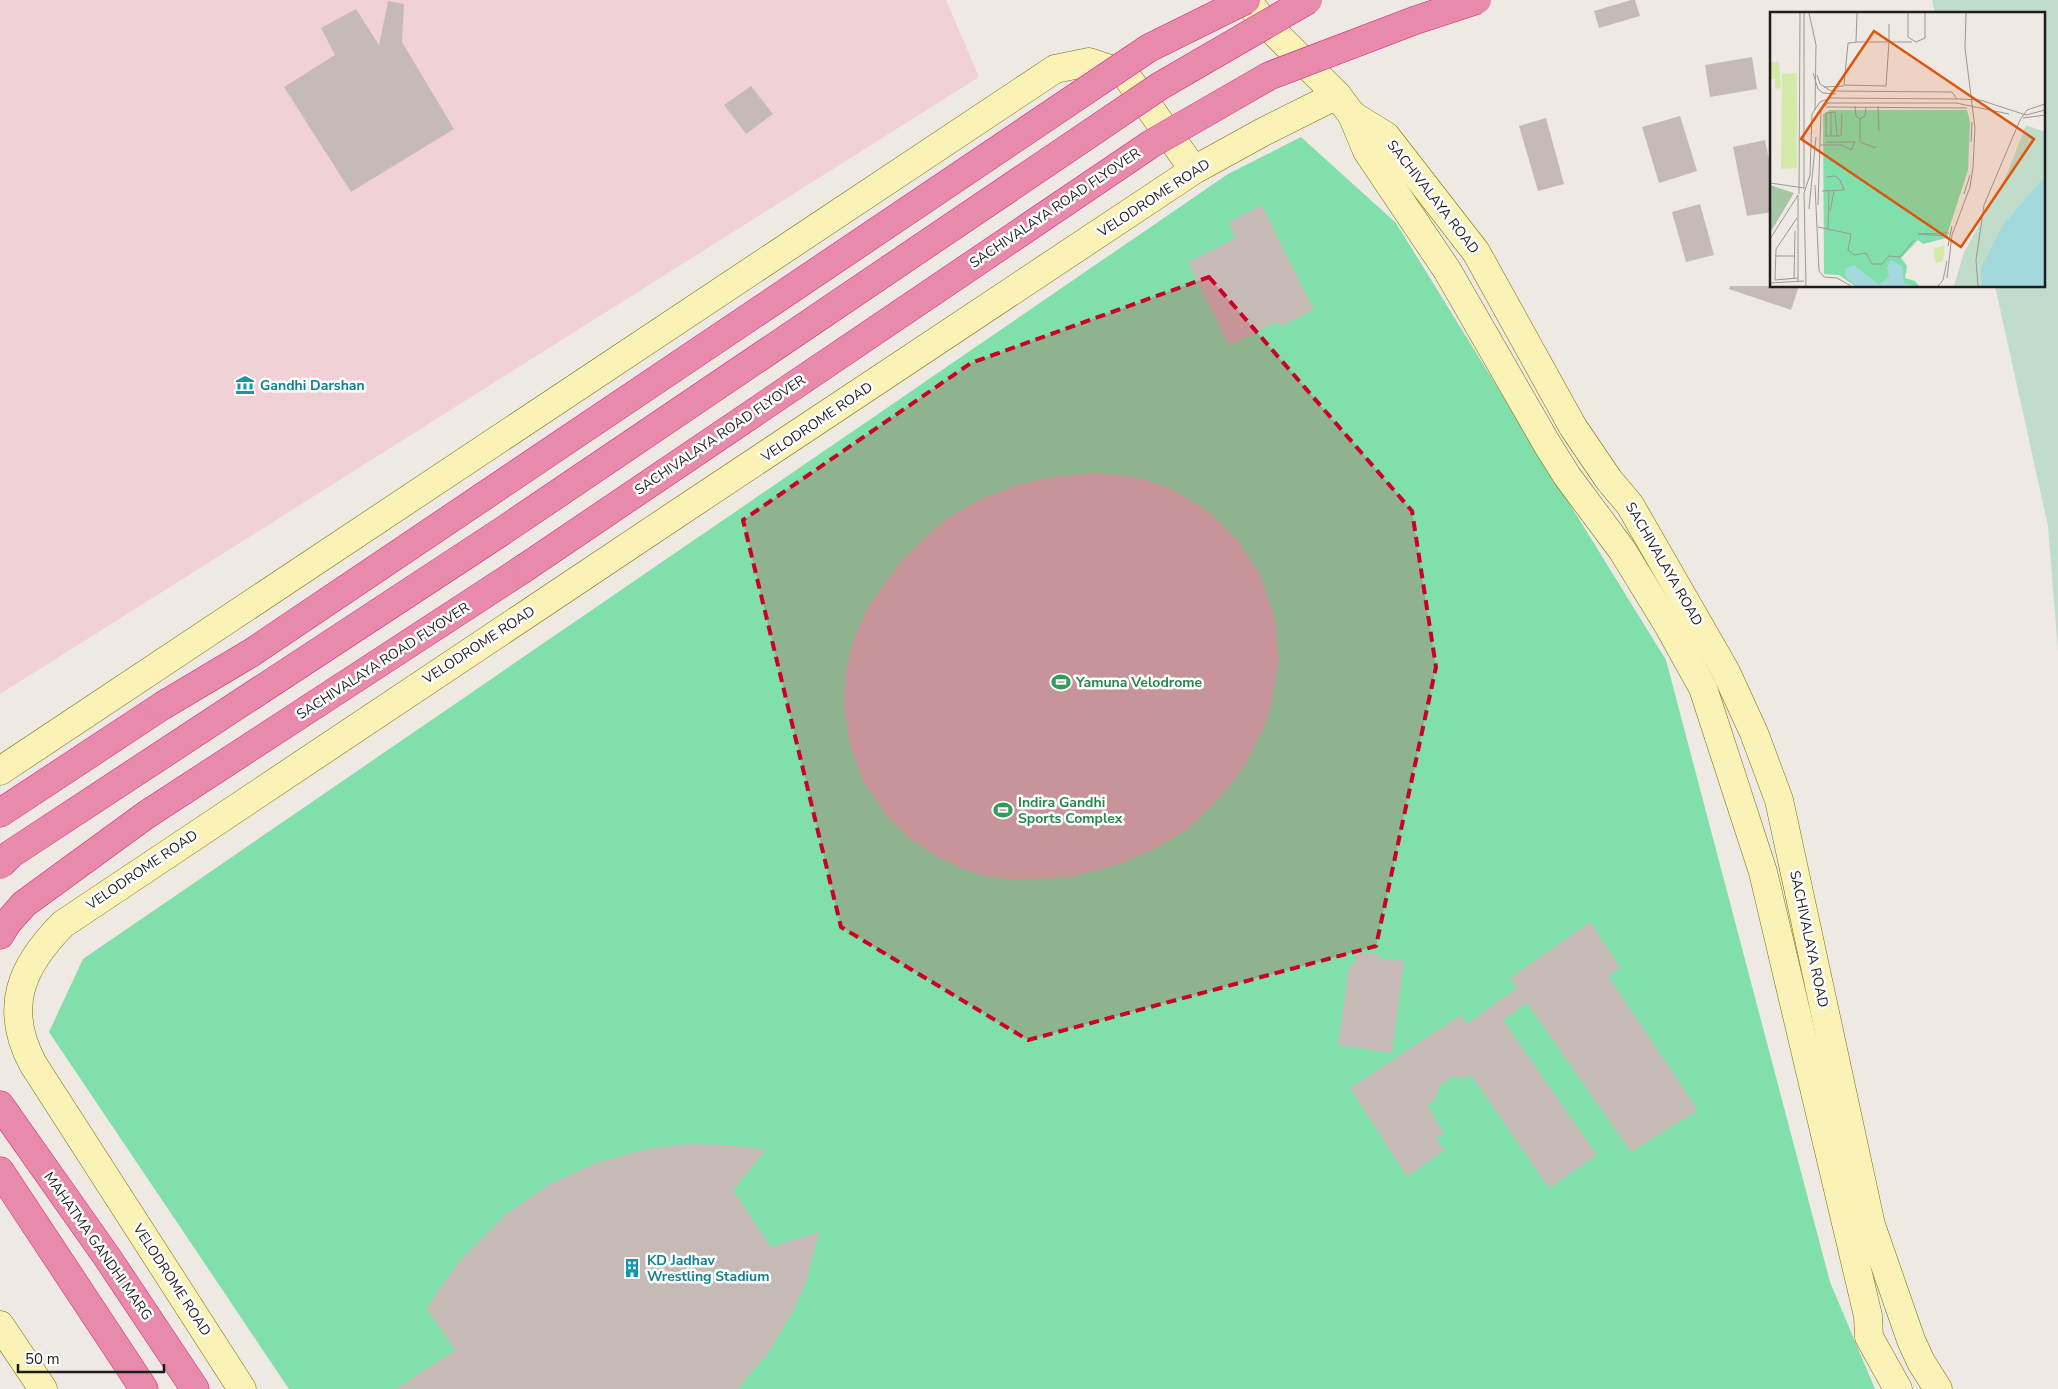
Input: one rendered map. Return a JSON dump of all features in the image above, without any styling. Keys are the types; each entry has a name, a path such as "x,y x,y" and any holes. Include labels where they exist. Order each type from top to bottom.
{"highway":[{"path":"0,813 162,706 251,653 1150,48 1246,0"},
{"path":"0,865 19,849 515,523 1160,86 1308,0"},
{"name":"SACHIVALAYA ROAD FLYOVER","path":"0,935 8,922 24,904 146,816 526,567 1151,144 1269,76 1416,20 1477,0"},
{"name":"MAHATMA GANDHI MARG","path":"0,1105 107,1257 195,1389"},
{"path":"0,1171 144,1389"}],"street":[{"name":"SACHIVALAYA ROAD","path":"1246,0 1271,29 1344,105 1386,136 1476,252 1573,427 1593,458 1630,504 1726,672 1754,733 1776,792 1871,1225 1911,1340 1921,1362 1938,1389"},
{"path":"0,771 1055,69 1089,62 1125,74 1194,170"},
{"name":"SACHIVALAYA ROAD","path":"1344,105 1367,151 1448,270 1547,444 1567,476 1622,550 1668,625 1703,688 1763,872 1868,1316 1869,1337 1898,1389"},
{"name":"VELODROME ROAD","path":"242,1389 33,1064 23,1045 18,1026 19,996 22,982 31,962 45,942 63,924 340,737 706,496 1194,170 1263,132 1344,105"},
{"path":"1567,476 1593,458"},
{"path":"0,1325 43,1389"},
{"path":"1877,1354 1911,1340"}],"highlighted area":[{"path":"1209,277 1412,511 1436,667 1376,946 1028,1040 841,927 743,520 971,363"}],"shaded area":[{"name":"Gandhi Darshan","path":"0,0 946,0 979,77 0,694"}],"green space":[{"path":"1932,0 2058,0 2058,651 2048,526 1995,288 2046,288 2046,12 1935,12"},
{"name":"Indira Gandhi Sports Complex","path":"1301,137 1396,223 1666,660 1830,1282 1875,1389 289,1389 49,1032 83,959 1228,174"}],"building":[{"path":"1635,0 1640,16 1599,28 1594,11"},
{"path":"388,1 404,4 402,42 454,129 351,192 284,87 335,55 321,28 356,9 379,45"},
{"path":"1752,57 1757,89 1710,97 1705,65"},
{"path":"751,86 773,114 746,134 724,105"},
{"path":"1680,116 1697,171 1659,183 1642,127"},
{"path":"1546,118 1564,184 1538,191 1519,126"},
{"path":"1765,140 1770,164 1770,212 1747,216 1733,147"},
{"path":"1700,204 1714,255 1686,262 1672,212"},
{"path":"1262,205 1314,310 1280,327 1277,322 1229,345 1188,262 1236,238 1228,222"},
{"path":"1730,286 1798,288 1791,310 1729,289"},
{"name":"Yamuna Velodrome","path":"1098,473 1140,478 1171,489 1208,511 1237,540 1259,573 1274,615 1279,660 1270,709 1265,725 1239,773 1224,793 1190,827 1160,846 1121,864 1070,877 1016,880 986,876 966,870 941,859 909,838 887,816 863,781 850,745 844,705 846,670 853,641 868,607 896,568 913,549 946,519 978,501 1014,486 1053,477"},
{"path":"1590,922 1620,967 1608,976 1698,1110 1631,1152 1527,1003 1503,1020 1597,1155 1549,1188 1471,1075 1461,1079 1455,1076 1440,1085 1435,1099 1427,1105 1444,1133 1436,1138 1444,1150 1407,1177 1350,1088 1461,1015 1467,1024 1517,988 1510,978"},
{"path":"1357,953 1379,954 1379,958 1404,961 1392,1053 1338,1045 1349,966 1355,964"},
{"name":"KD Jadhav Wrestling Stadium","path":"684,1144 728,1145 766,1150 733,1190 771,1247 819,1232 807,1279 793,1311 770,1350 738,1389 396,1389 455,1350 427,1309 462,1258 505,1215 550,1184 593,1164 643,1150"}],"place":[{"name":"Gandhi Darshan","path":"245,385"},
{"name":"Yamuna Velodrome","path":"1061,682"},
{"name":"Indira Gandhi Sports Complex","path":"1003,810"},
{"name":"KD Jadhav Wrestling Stadium","path":"632,1268"}]}
